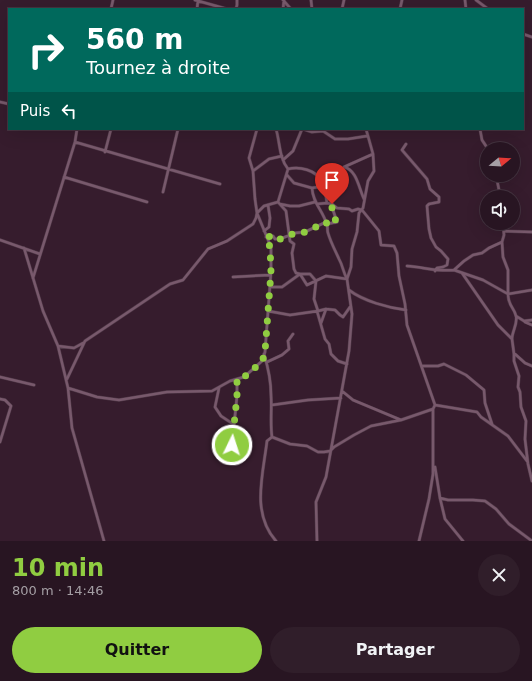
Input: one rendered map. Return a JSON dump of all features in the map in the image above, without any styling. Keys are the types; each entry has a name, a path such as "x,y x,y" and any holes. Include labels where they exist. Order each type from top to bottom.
{"street":[{"path":"197,0 224,8"},
{"path":"284,0 291,8"},
{"path":"476,0 487,8"},
{"path":"32,278 75,142 77,130"},
{"path":"105,152 111,130"},
{"path":"163,192 178,130"},
{"path":"68,388 119,400 167,392 212,391 244,377 262,362 270,287 270,247 257,213 253,172 249,158 257,130"},
{"path":"276,130 283,160 288,169 279,203"},
{"path":"283,160 293,151 302,130"},
{"path":"305,130 312,132 323,130 331,138 335,139 348,139 367,136"},
{"path":"347,279 351,267 352,249 357,232 359,213 362,210 368,181 374,171 373,154 366,130"},
{"path":"480,130 483,142"},
{"path":"75,142 105,152 220,184"},
{"path":"406,144 402,150 427,179 430,189 439,197 439,202 429,204 428,206 429,230 436,247 448,259 447,265 437,268 435,271"},
{"path":"364,200 355,176 348,168 344,167 373,154"},
{"path":"253,172 269,159 282,156"},
{"path":"266,237 273,236 275,239 280,239 295,233 306,232 327,223 336,222 322,182 314,172 294,167 288,169"},
{"path":"287,174 294,183 312,188 323,186"},
{"path":"64,178 147,202"},
{"path":"312,188 316,203 327,223 328,235 339,258 343,273 347,279 351,332 347,364 326,477 316,502 316,541"},
{"path":"279,203 286,211 290,241 294,244 292,254 296,273 300,274 307,285 326,276 347,279"},
{"path":"58,346 74,348 80,346 85,341 170,284 183,280 208,249 227,241 253,224 257,213 264,206 279,203 290,206 316,203 329,204 337,208 349,209 352,211 358,209 362,210 379,231 381,245 394,246 397,252 407,325 435,405 433,410 433,474 419,541"},
{"path":"264,231 269,228 270,218 268,205"},
{"path":"532,232 504,230 502,242 503,257 508,270 508,302 516,316 532,325"},
{"path":"0,240 40,254"},
{"path":"454,270 473,255 482,253 502,242"},
{"path":"24,248 43,312 58,346 67,379 72,428 104,541"},
{"path":"406,266 425,268 435,271 454,270 483,280 508,294 532,290"},
{"path":"462,273 498,325 512,339"},
{"path":"270,287 282,287 300,274 310,274 316,282 314,299 331,354 338,361 347,364"},
{"path":"233,277 270,275"},
{"path":"349,290 356,296 396,309 406,310"},
{"path":"268,311 290,315 326,309 336,310 340,316 343,317 350,307"},
{"path":"321,323 326,309"},
{"path":"516,316 515,328 512,334 514,361 519,376 518,387 526,421 524,428 532,481"},
{"path":"524,321 532,320"},
{"path":"267,362 282,355 289,349 288,341 293,334"},
{"path":"67,379 85,341"},
{"path":"264,354 267,362 272,393 270,424 272,437"},
{"path":"514,354 525,363 532,366"},
{"path":"422,366 438,366 444,364 466,375 484,390 485,403 492,424"},
{"path":"0,377 34,385"},
{"path":"232,445 237,396 237,379"},
{"path":"219,387 216,406 221,416 233,425"},
{"path":"342,391 353,400 401,420"},
{"path":"272,406 308,400 341,398"},
{"path":"0,399 5,400 11,406 0,442"},
{"path":"435,405 477,412 508,436 528,462"},
{"path":"272,437 295,445 307,446 318,452 330,452 354,435 371,426 401,420 433,410"},
{"path":"272,437 267,441 260,495 267,530 276,541"},
{"path":"433,460 445,520 463,541"},
{"path":"440,498 448,500 485,501 496,509 508,524 532,541"}],"route":[{"path":"232,445 237,396 237,379 244,377 262,362 265,352 266,322 271,272 270,247 266,237 273,236 275,239 280,239 295,233 306,232 326,222 327,224 336,222 332,204"}]}
